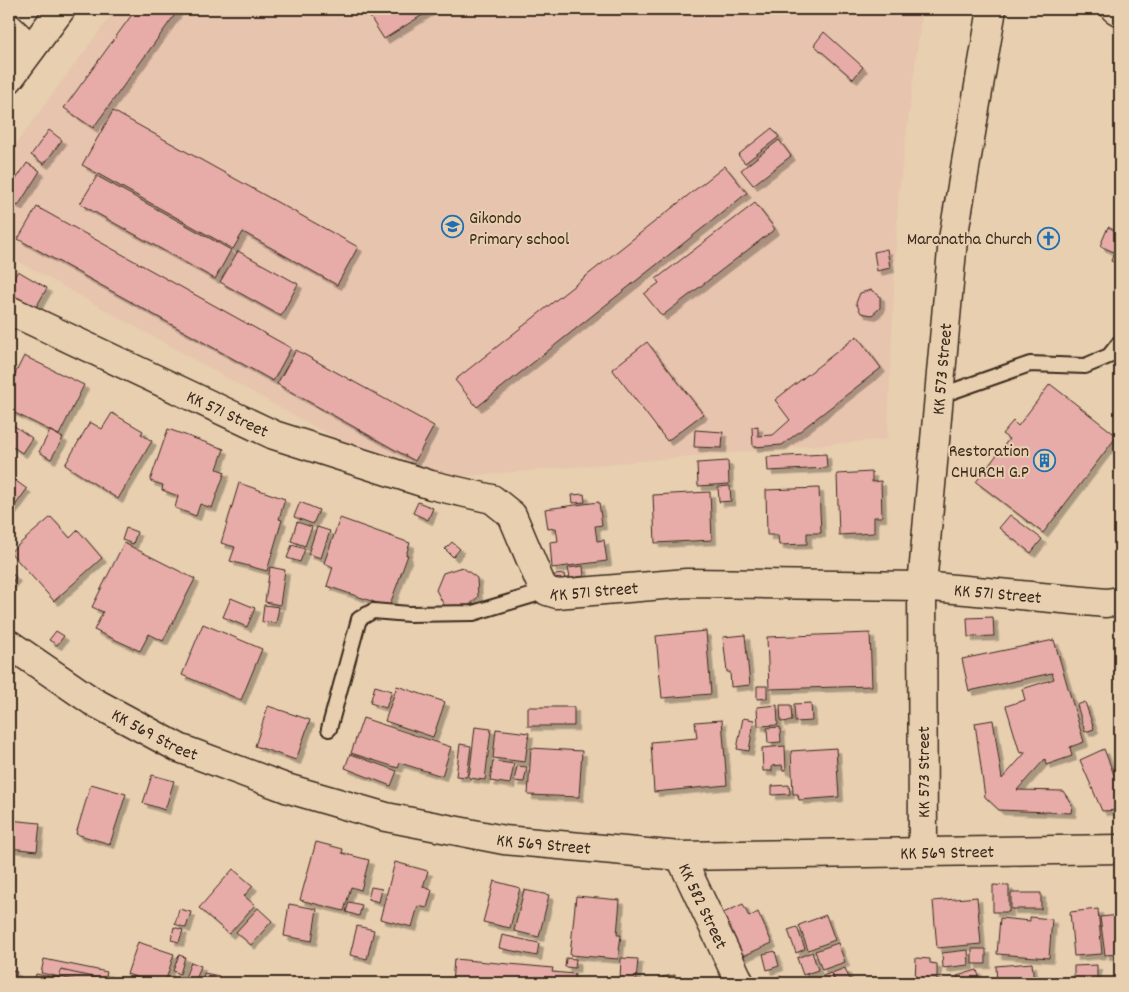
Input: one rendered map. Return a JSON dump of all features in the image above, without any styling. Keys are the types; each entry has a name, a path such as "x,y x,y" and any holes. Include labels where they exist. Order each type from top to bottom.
{"street":[{"path":"9,80 61,9"},
{"name":"KK 573 Street","path":"923,850 922,586 954,239 992,9"},
{"path":"1115,9 1120,12"},
{"path":"9,28 31,49"},
{"name":"KK 571 Street","path":"9,310 274,434 432,485 492,499 512,515 541,584 547,591 557,594 687,583 922,586 1106,603 1120,600"},
{"name":"KK 569 Street","path":"9,644 92,701 179,748 286,788 386,817 504,840 680,856 923,850 1120,849"},
{"name":"KK 582 Street","path":"680,856 740,983"}],"lane":[{"path":"939,396 1030,364 1085,366 1109,356 1120,342"},
{"path":"329,729 359,619 373,611 409,614 473,613 547,591"}],"shaded area":[{"name":"Gikondo Primary school","path":"116,9 922,9 898,198 887,439 457,477 358,451 9,256 9,153"}],"building":[{"path":"136,9 179,9 93,128 64,108"},
{"path":"365,9 432,9 384,39"},
{"path":"824,32 863,67 853,79 814,45"},
{"path":"113,111 358,247 337,285 243,232 233,249 82,165"},
{"path":"772,128 779,137 745,163 738,155"},
{"path":"49,130 62,140 44,164 31,155"},
{"path":"779,140 791,156 753,185 741,170"},
{"path":"27,163 40,171 18,206 9,200 9,190"},
{"path":"725,166 747,193 477,407 455,380"},
{"path":"97,176 231,250 215,279 80,204"},
{"path":"755,203 775,229 662,316 644,294 659,283 656,279"},
{"path":"37,207 291,348 273,381 18,239"},
{"path":"1108,227 1120,233 1120,265 1111,261 1114,252 1100,246"},
{"path":"887,249 890,268 877,271 874,252"},
{"path":"238,251 298,284 281,316 220,282"},
{"path":"18,271 47,288 35,309 9,293 9,286"},
{"path":"871,290 880,296 880,308 872,315 861,313 856,303 860,293"},
{"path":"857,336 881,368 782,445 753,447 752,427 758,426 758,436 773,435 790,420 775,400"},
{"path":"647,342 703,414 667,441 612,369"},
{"path":"296,350 434,426 415,461 277,384"},
{"path":"24,356 84,385 59,435 9,410 9,386"},
{"name":"Restoration CHURCH G.P","path":"1050,384 1117,436 1043,533 976,482 1009,439 1002,434 1013,421 1018,426"},
{"path":"112,413 143,431 141,434 152,441 118,499 65,465 90,422 102,429"},
{"path":"10,423 32,438 22,453 9,444"},
{"path":"168,429 224,449 217,469 225,472 212,508 200,504 196,516 175,508 178,496 162,490 163,485 150,481"},
{"path":"695,430 723,432 722,448 694,447"},
{"path":"50,431 63,438 51,459 39,452"},
{"path":"826,454 827,468 768,471 767,457"},
{"path":"728,461 729,484 698,486 697,463"},
{"path":"872,472 872,482 881,481 882,517 874,517 874,533 839,535 837,474"},
{"path":"9,476 27,489 9,514"},
{"path":"239,483 285,499 279,519 282,520 267,571 230,561 235,547 221,543"},
{"path":"730,486 731,501 719,502 718,487"},
{"path":"819,488 821,533 807,533 807,544 779,545 778,535 767,535 766,490"},
{"path":"710,492 712,540 655,543 653,495"},
{"path":"584,494 585,502 573,503 572,495"},
{"path":"300,502 319,510 313,524 294,517"},
{"path":"418,502 433,508 428,520 413,513"},
{"path":"599,502 602,525 595,526 597,541 604,540 607,561 552,568 550,542 558,541 556,528 548,529 545,509"},
{"path":"1010,515 1042,539 1031,553 999,528"},
{"path":"51,517 70,538 78,530 102,558 54,601 10,552"},
{"path":"340,518 410,543 406,555 408,555 389,607 327,586 333,567 324,563"},
{"path":"297,522 312,527 305,546 291,541"},
{"path":"317,527 330,531 321,558 308,554"},
{"path":"126,528 137,532 133,544 122,540"},
{"path":"452,542 460,549 453,557 445,549"},
{"path":"124,543 195,579 163,641 149,634 140,651 94,630 103,612 92,607"},
{"path":"292,545 305,549 300,562 287,558"},
{"path":"583,566 584,576 570,578 568,568"},
{"path":"270,567 285,570 280,605 265,602"},
{"path":"462,567 477,578 478,597 464,610 445,607 436,590 443,573"},
{"path":"9,572 16,577 9,587"},
{"path":"564,574 566,584 547,576"},
{"path":"231,598 255,608 247,627 223,617"},
{"path":"264,605 279,607 276,623 262,622"},
{"path":"993,617 994,636 968,637 967,618"},
{"path":"203,624 262,649 241,700 182,675"},
{"path":"56,631 64,636 57,645 49,640"},
{"path":"706,631 711,694 662,698 656,636"},
{"path":"870,633 872,686 769,689 767,637"},
{"path":"745,635 750,685 731,687 730,672 727,672 723,637"},
{"path":"1054,640 1084,742 1070,747 1072,756 1046,765 1045,759 1017,790 1063,791 1072,805 1071,813 999,810 985,797 975,723 993,720 1002,779 1026,752 1020,753 1006,706 1025,700 1022,689 1054,679 1052,673 969,691 962,659"},
{"path":"375,686 392,691 386,708 370,703"},
{"path":"397,686 445,702 433,737 385,721"},
{"path":"757,686 767,686 767,698 757,699"},
{"path":"1085,702 1094,729 1085,732 1077,705"},
{"path":"811,703 812,721 795,722 794,704"},
{"path":"777,705 778,725 758,726 757,707"},
{"path":"780,705 791,705 792,721 781,722"},
{"path":"268,706 310,720 296,760 255,746"},
{"path":"528,707 574,707 574,726 528,726"},
{"path":"363,718 451,747 442,776 400,763 398,768 351,753"},
{"path":"743,718 754,720 749,751 737,749"},
{"path":"722,720 727,785 654,792 651,742 697,738 695,722"},
{"path":"1120,726 1120,740 1116,727"},
{"path":"475,727 491,729 485,780 469,778"},
{"path":"780,727 781,742 768,743 767,728"},
{"path":"496,729 529,733 525,762 493,758"},
{"path":"460,744 471,746 467,777 456,776"},
{"path":"785,746 786,770 783,770 782,765 772,766 772,771 763,771 762,748"},
{"path":"531,748 582,751 579,797 528,795"},
{"path":"836,748 839,797 799,800 798,794 793,794 791,751"},
{"path":"1104,749 1120,790 1120,810 1102,811 1080,760"},
{"path":"350,754 397,771 391,786 345,768"},
{"path":"493,761 514,764 510,784 490,781"},
{"path":"517,766 527,767 524,782 514,781"},
{"path":"152,775 174,781 165,810 143,803"},
{"path":"91,784 126,794 110,844 76,834"},
{"path":"789,785 790,794 772,795 772,786"},
{"path":"9,820 40,823 37,851 9,848"},
{"path":"316,842 343,849 342,853 369,860 361,890 351,887 344,911 300,900"},
{"path":"395,862 428,871 423,887 432,890 427,908 418,906 412,927 380,919"},
{"path":"233,869 253,886 244,896 255,905 229,934 199,908"},
{"path":"494,881 520,888 510,928 483,922"},
{"path":"993,885 1009,886 1009,912 993,912"},
{"path":"371,887 382,889 379,902 368,899"},
{"path":"524,890 549,895 539,937 514,931"},
{"path":"1011,893 1041,893 1041,909 1011,909"},
{"path":"576,896 620,900 617,935 621,935 618,959 570,955"},
{"path":"977,897 981,944 937,948 933,901"},
{"path":"349,902 362,905 359,916 346,912"},
{"path":"289,904 317,909 312,941 284,936"},
{"path":"743,904 749,917 758,912 772,943 741,957 721,914"},
{"path":"258,908 272,921 251,945 236,932"},
{"path":"179,909 191,912 186,928 175,924"},
{"path":"1098,909 1102,954 1074,956 1070,912"},
{"path":"826,915 835,940 808,950 799,925"},
{"path":"1120,915 1120,954 1105,955 1100,917"},
{"path":"1030,917 1052,919 1049,958 997,954 1000,918 1030,921"},
{"path":"357,926 374,930 367,959 350,955"},
{"path":"174,927 183,930 179,942 171,940"},
{"path":"797,927 805,949 796,953 788,930"},
{"path":"502,935 539,943 537,956 499,948"},
{"path":"138,942 174,954 165,983 154,983 127,974"},
{"path":"838,943 845,962 822,970 815,951"},
{"path":"972,949 986,949 986,964 972,964"},
{"path":"968,950 969,965 943,968 942,953"},
{"path":"775,951 779,966 767,970 763,954"},
{"path":"812,952 818,970 803,975 797,958"},
{"path":"179,955 185,957 180,974 173,971"},
{"path":"566,958 576,959 575,968 565,967"},
{"path":"621,958 638,959 636,981 620,981"},
{"path":"916,958 930,959 930,963 937,964 937,983 915,983"},
{"path":"44,959 107,972 104,983 88,983 41,973"},
{"path":"454,959 553,968 552,972 575,974 574,983 452,983"},
{"path":"191,962 201,966 195,983 183,983"},
{"path":"1032,963 1034,983 997,983 996,966"},
{"path":"1097,965 1097,983 1074,983 1074,966"},
{"path":"845,968 851,983 836,983 832,973"},
{"path":"9,969 17,972 13,983 9,983"},
{"path":"61,970 106,980 105,983 34,983 36,974 59,979"},
{"path":"977,970 981,983 960,983 957,976"},
{"path":"204,973 219,976 217,983 202,983"},
{"path":"831,973 835,983 804,983 804,982"},
{"path":"675,975 676,983 663,983 662,977"},
{"path":"780,976 783,983 761,983"}],"place":[{"name":"Gikondo Primary school","path":"453,227"},
{"name":"Maranatha Church","path":"1048,238"},
{"name":"Restoration CHURCH G.P","path":"1045,460"}]}
